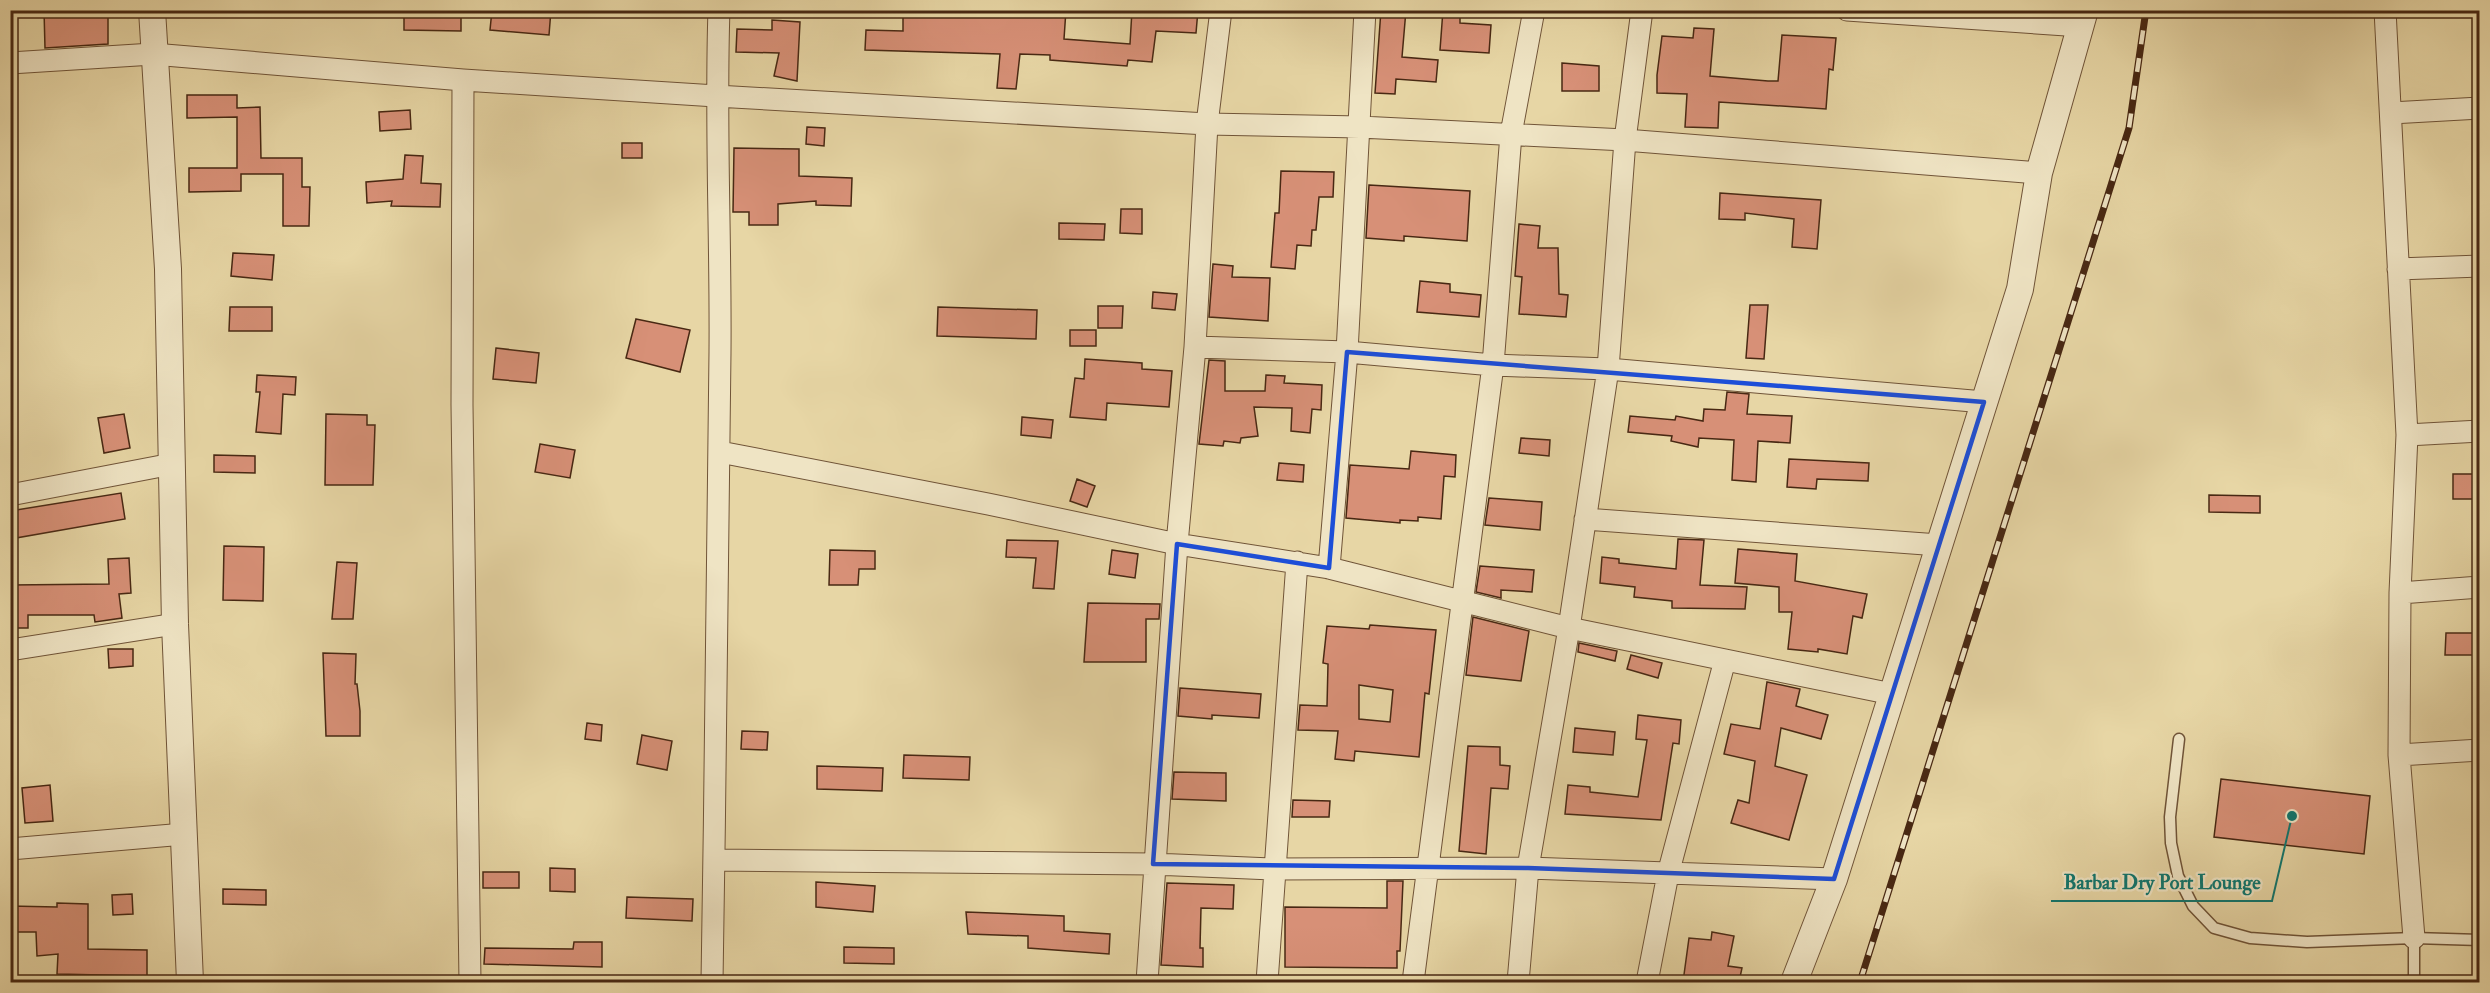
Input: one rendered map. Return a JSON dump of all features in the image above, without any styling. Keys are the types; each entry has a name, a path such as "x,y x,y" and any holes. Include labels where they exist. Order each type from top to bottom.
{"street":[{"path":"152,10 168,269 176,624 190,982"},
{"path":"712,982 720,452 721,231 716,96 719,10"},
{"path":"1147,982 1177,544 1195,346 1207,124 1221,10"},
{"path":"1329,568 1347,352 1365,10"},
{"path":"1413,982 1493,365 1511,135 1534,10"},
{"path":"1518,982 1528,868 1569,628 1608,369 1625,140 1642,10"},
{"path":"1794,982 1834,879 2020,289 2039,173 2083,18 1847,10"},
{"path":"2385,10 2407,435 2400,593 2399,755 2414,938"},
{"path":"10,63 153,54 463,80 716,96 1207,124 1360,127 1625,140 2039,173"},
{"path":"463,80 462,405 470,982"},
{"path":"2391,113 2480,108"},
{"path":"2398,268 2480,266"},
{"path":"1195,346 1347,352 1493,365 1608,369 1984,402"},
{"path":"2407,435 2480,431"},
{"path":"720,452 988,504 1177,544 1329,568 1569,628 1892,694"},
{"path":"10,495 172,464"},
{"path":"1585,519 1939,545"},
{"path":"1267,982 1297,562"},
{"path":"2400,593 2480,587"},
{"path":"10,650 176,624"},
{"path":"1647,982 1668,874 1725,660"},
{"path":"2399,755 2480,750"},
{"path":"10,849 184,834"},
{"path":"714,860 1154,864 1274,869 1528,868 1834,879"}],"lane":[{"path":"2179,739 2170,817 2171,843 2178,876 2193,906 2214,928 2250,938 2307,942 2414,938 2480,940"},
{"path":"2414,938 2414,982"}],"highlighted area":[{"path":"1347,352 1984,402 1834,879 1528,868 1153,864 1177,544 1329,568"}],"building":[{"path":"44,10 108,10 108,44 45,48"},
{"path":"404,10 461,10 461,31 404,30"},
{"path":"492,10 551,10 549,35 490,30"},
{"path":"903,10 1066,10 1064,39 1130,44 1132,10 1198,10 1196,33 1156,31 1152,62 1128,60 1127,66 1050,60 1050,55 1020,54 1016,89 997,88 1000,54 865,50 866,30 903,31"},
{"path":"1381,10 1406,10 1402,57 1438,60 1436,82 1396,79 1395,94 1375,93"},
{"path":"1443,10 1460,10 1460,23 1491,25 1489,53 1440,50"},
{"path":"772,20 800,22 797,81 774,76 779,53 736,52 737,29 772,30"},
{"path":"1694,28 1714,29 1710,76 1768,81 1778,81 1782,35 1836,38 1833,70 1829,69 1826,109 1719,102 1718,128 1685,127 1687,94 1657,93 1657,75 1662,36 1693,38"},
{"path":"1562,63 1599,66 1599,91 1562,91"},
{"path":"187,95 237,95 237,108 260,107 261,158 302,158 302,187 310,187 309,226 283,226 283,174 241,174 241,191 189,192 189,168 237,168 237,117 187,118"},
{"path":"410,110 411,129 380,131 379,112"},
{"path":"807,127 825,128 824,146 806,144"},
{"path":"622,143 642,143 642,158 622,158"},
{"path":"734,148 799,149 799,176 852,178 851,206 816,205 816,201 778,204 778,225 749,225 749,212 733,212"},
{"path":"405,155 423,156 421,183 441,184 440,207 391,206 392,201 367,203 366,182 403,179"},
{"path":"1281,171 1334,172 1333,197 1319,197 1316,230 1312,230 1311,246 1297,245 1295,269 1271,267 1275,213 1279,213"},
{"path":"1369,185 1470,191 1467,241 1404,236 1404,241 1366,238"},
{"path":"1720,193 1821,200 1817,249 1792,247 1794,219 1745,213 1745,220 1719,219"},
{"path":"1121,209 1142,209 1142,234 1120,233"},
{"path":"1059,223 1105,224 1104,240 1059,239"},
{"path":"1519,224 1540,226 1538,248 1558,248 1559,294 1568,295 1566,317 1519,314 1522,277 1515,276"},
{"path":"233,253 274,255 272,280 231,276"},
{"path":"1213,264 1233,266 1232,277 1270,278 1268,321 1209,317"},
{"path":"1420,281 1450,284 1450,292 1481,295 1479,317 1417,312"},
{"path":"1153,292 1177,294 1175,310 1152,308"},
{"path":"1750,305 1768,305 1764,359 1746,358"},
{"path":"1098,306 1123,306 1122,328 1098,328"},
{"path":"230,307 272,307 272,331 229,331"},
{"path":"938,307 1037,310 1036,339 937,336"},
{"path":"636,319 690,330 680,372 626,358"},
{"path":"1070,330 1096,330 1096,346 1070,346"},
{"path":"496,348 539,353 536,383 493,379"},
{"path":"1085,359 1142,363 1142,369 1172,371 1169,407 1107,403 1106,420 1070,417 1075,378 1084,379"},
{"path":"1209,360 1225,361 1225,391 1265,391 1266,375 1285,376 1284,383 1322,385 1321,410 1312,409 1310,433 1291,431 1292,408 1254,407 1258,436 1241,438 1240,443 1224,441 1223,446 1199,444"},
{"path":"257,375 296,377 295,395 283,394 281,434 256,432 260,392 256,392"},
{"path":"1727,392 1749,394 1747,414 1792,416 1790,443 1758,441 1756,482 1732,480 1734,440 1699,438 1698,447 1671,441 1672,436 1628,432 1630,416 1675,420 1676,416 1703,421 1704,409 1725,410"},
{"path":"124,414 130,448 104,453 98,418"},
{"path":"326,414 367,415 367,425 375,425 373,485 325,485"},
{"path":"1022,417 1053,420 1051,438 1021,435"},
{"path":"1521,438 1550,440 1549,456 1519,453"},
{"path":"540,444 575,450 570,478 535,472"},
{"path":"1411,451 1456,455 1455,477 1444,476 1441,519 1418,517 1418,521 1400,520 1400,523 1346,518 1350,465 1409,469"},
{"path":"214,455 255,456 255,473 214,472"},
{"path":"1789,459 1869,463 1868,481 1817,479 1816,489 1787,487"},
{"path":"1279,463 1304,465 1303,482 1277,480"},
{"path":"2453,474 2480,474 2480,499 2453,499"},
{"path":"1077,479 1095,486 1087,507 1070,501"},
{"path":"121,493 125,519 10,539 10,511"},
{"path":"2209,495 2260,496 2260,513 2209,512"},
{"path":"1489,498 1542,502 1540,530 1485,525"},
{"path":"1678,539 1704,540 1700,585 1747,587 1745,609 1672,608 1672,601 1634,597 1635,587 1600,583 1602,557 1619,559 1619,563 1676,569"},
{"path":"1007,540 1058,541 1054,589 1033,588 1036,558 1006,557"},
{"path":"224,546 264,547 263,601 223,600"},
{"path":"1738,549 1797,554 1795,581 1867,594 1862,618 1853,616 1847,654 1818,649 1818,652 1788,649 1792,612 1779,612 1779,587 1735,583"},
{"path":"830,550 875,551 875,569 859,569 858,585 829,585"},
{"path":"1112,550 1138,554 1135,578 1109,574"},
{"path":"129,558 131,593 119,594 122,618 95,622 94,615 28,615 28,628 10,628 10,585 109,584 108,559"},
{"path":"337,562 357,563 353,619 332,619"},
{"path":"1480,566 1534,570 1532,592 1501,590 1501,598 1476,592"},
{"path":"1088,603 1160,604 1159,619 1146,619 1146,662 1084,662"},
{"path":"1473,617 1529,631 1521,681 1466,675"},
{"path":"1370,625 1436,630 1429,694 1425,693 1419,757 1355,751 1354,761 1335,759 1338,731 1298,730 1300,705 1327,706 1328,664 1323,663 1327,626 1369,629","holes":["1359,685 1393,690 1390,722 1359,719"]},
{"path":"2446,633 2480,633 2480,655 2445,655"},
{"path":"1579,643 1617,651 1615,661 1578,652"},
{"path":"108,649 133,649 133,666 109,668"},
{"path":"323,653 356,654 355,684 357,684 360,711 360,736 326,736"},
{"path":"1631,655 1662,663 1658,678 1627,669"},
{"path":"1767,682 1800,689 1796,706 1828,715 1821,739 1781,728 1775,766 1807,775 1789,840 1731,823 1738,800 1749,803 1755,761 1724,754 1731,724 1760,729"},
{"path":"1180,688 1261,694 1259,718 1212,715 1212,719 1178,716"},
{"path":"1638,715 1681,720 1679,744 1673,743 1661,820 1565,814 1568,785 1590,787 1590,792 1638,797 1647,740 1636,739"},
{"path":"587,723 602,725 601,741 585,739"},
{"path":"1575,728 1615,732 1613,755 1573,752"},
{"path":"742,731 768,732 767,750 741,749"},
{"path":"642,735 672,741 667,770 637,764"},
{"path":"1468,746 1500,747 1500,765 1510,766 1508,789 1491,788 1486,854 1459,851"},
{"path":"904,755 970,757 969,780 903,778"},
{"path":"817,766 883,768 882,791 817,789"},
{"path":"1174,772 1226,773 1226,801 1172,799"},
{"path":"2221,779 2370,796 2364,854 2214,837"},
{"path":"50,785 53,821 25,823 22,788"},
{"path":"1293,800 1330,801 1329,817 1292,817"},
{"path":"550,868 575,869 575,892 550,891"},
{"path":"483,872 519,872 519,888 483,888"},
{"path":"1387,881 1403,881 1400,951 1397,951 1397,968 1285,967 1285,907 1387,908"},
{"path":"816,882 875,886 873,912 816,907"},
{"path":"1167,883 1234,885 1233,909 1201,908 1200,948 1203,948 1203,967 1161,965"},
{"path":"223,889 266,890 266,905 223,904"},
{"path":"132,894 133,914 113,915 112,895"},
{"path":"627,897 693,899 692,921 626,918"},
{"path":"57,903 88,904 88,949 147,950 147,976 57,974 58,954 37,956 36,932 10,932 10,906 57,907"},
{"path":"966,912 1064,916 1064,931 1110,934 1109,954 1028,948 1028,936 968,934"},
{"path":"1712,932 1734,936 1728,966 1742,968 1739,982 1683,982 1689,938 1711,940"},
{"path":"574,942 602,942 602,967 484,964 485,948 573,949"},
{"path":"844,947 894,948 894,964 844,963"}],"railway":[{"path":"1860,982 2129,128 2146,10"}],"place":[{"name":"Barbar Dry Port Lounge","path":"2292,816"}]}
